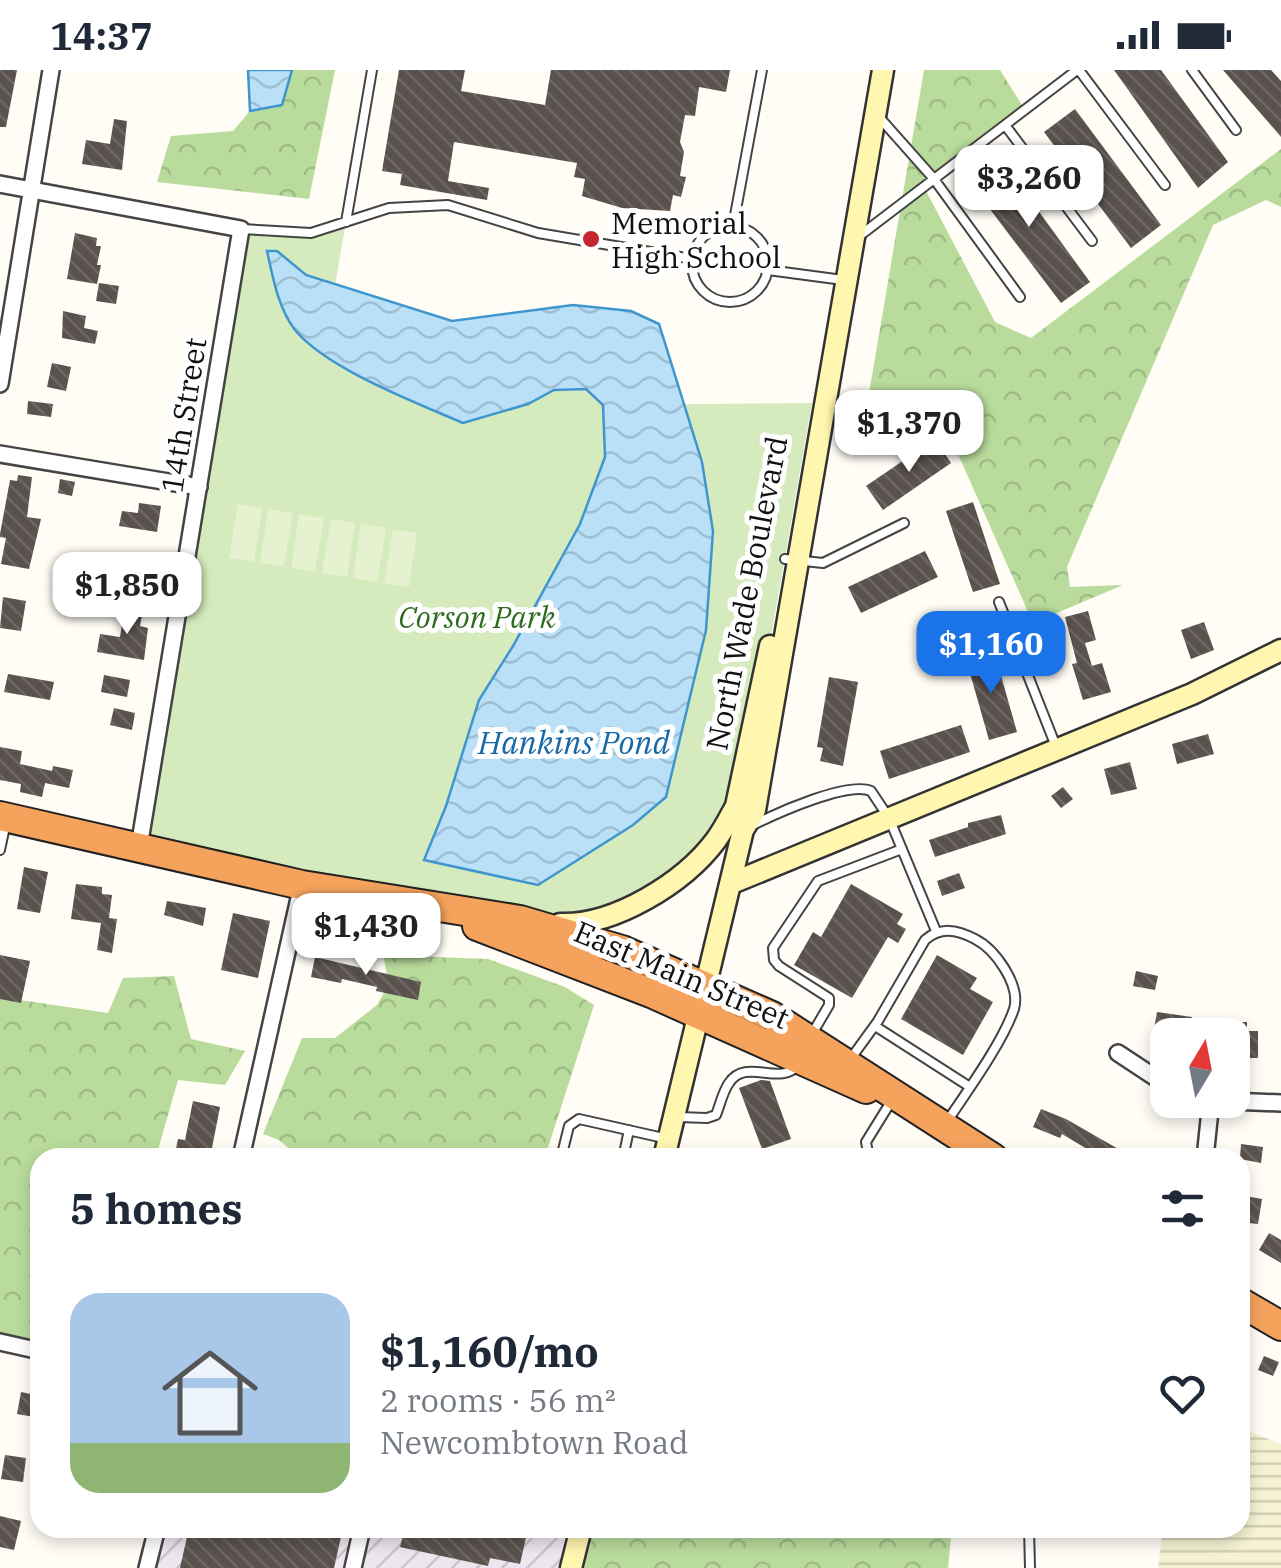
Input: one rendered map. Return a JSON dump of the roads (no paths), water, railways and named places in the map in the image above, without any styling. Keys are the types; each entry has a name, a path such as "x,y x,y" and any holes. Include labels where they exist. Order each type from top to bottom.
{"highway":[{"name":"East Main Street","path":"4,817 302,885 520,920 622,950 772,1016 805,1049 977,1148"},
{"name":"East Main Street","path":"419,905 696,1013 848,1062 905,1104"},
{"path":"1250,1308 1281,1326"}],"main road":[{"name":"North Wade Boulevard","path":"666,1148 743,830 756,810 870,70"},
{"name":"North Wade Boulevard","path":"840,280 854,241 883,70"},
{"name":"North Wade Boulevard","path":"743,830 736,806 792,560"},
{"path":"732,883 1192,694 1281,650"},
{"path":"520,920 582,924 604,920 637,904 702,856 736,806"},
{"path":"571,1568 578,1538"}],"street":[{"path":"0,384 51,70"},
{"path":"0,184 241,229"},
{"name":"14th Street","path":"138,847 241,229"},
{"path":"0,454 199,487"},
{"path":"242,1148 302,885"},
{"path":"1118,1053 1150,1074"},
{"path":"1250,1102 1281,1103"},
{"path":"1206,1148 1208,1118"},
{"path":"0,1342 30,1349"},
{"path":"148,1568 155,1538"},
{"path":"352,1568 360,1538"}],"lane":[{"path":"346,222 372,70"},
{"path":"733,226 762,70"},
{"path":"854,241 1078,70 1166,185"},
{"path":"1192,70 1236,130"},
{"path":"876,113 934,179 1020,298"},
{"path":"1004,126 1092,241"},
{"path":"241,229 311,233 390,208 448,205 538,234 692,259"},
{"path":"722,226 733,226 756,236 764,246 768,270 764,282 744,300 718,300 697,284 692,259 702,238 722,226"},
{"path":"768,270 840,280"},
{"path":"792,560 823,564 904,522"},
{"path":"999,602 1058,749"},
{"path":"743,830 779,812 858,788 872,791 889,818 936,931"},
{"path":"0,850 4,817"},
{"path":"673,1116 707,1118 716,1114 734,1077 764,1071 789,1074 829,1006 828,998 779,966 774,960 774,948 818,881 902,849"},
{"path":"848,1062 875,1026 925,940 936,931 946,930 977,939 1000,962 1013,987 1015,1006 970,1087 943,1126"},
{"path":"875,1026 970,1087"},
{"path":"867,1148 866,1142 905,1104"},
{"path":"564,1148 569,1126 579,1119 629,1130 666,1148"},
{"path":"625,1148 629,1130"},
{"path":"1029,1538 1030,1568"}],"water":[{"path":"248,70 292,70 282,105 250,111"},
{"name":"Hankins Pond","path":"267,251 277,251 306,275 452,321 573,305 631,311 659,324 702,462 713,531 706,630 666,797 633,825 538,885 424,860 446,806 479,700 580,524 605,457 603,405 586,389 554,390 528,404 463,423 398,395 328,358 295,330 280,302"}],"place":[{"name":"Memorial High School","path":"591,239"}],"park label":[{"name":"Corson Park","path":"477,616"}]}
